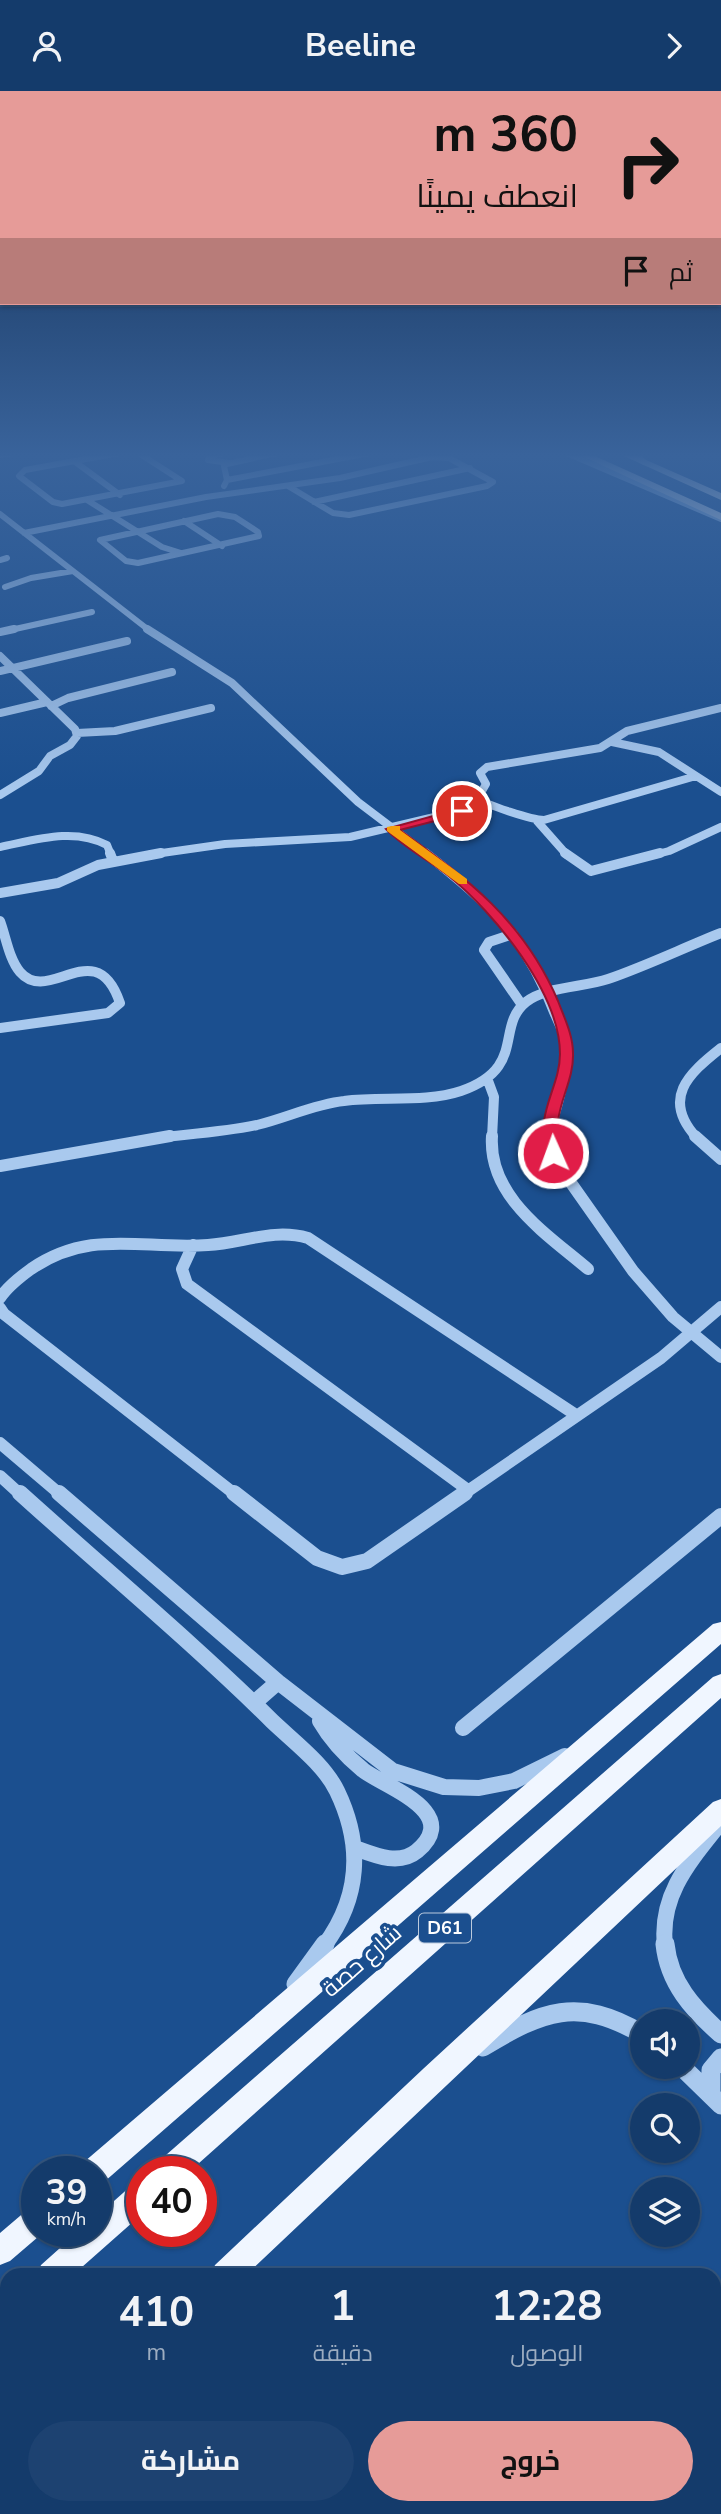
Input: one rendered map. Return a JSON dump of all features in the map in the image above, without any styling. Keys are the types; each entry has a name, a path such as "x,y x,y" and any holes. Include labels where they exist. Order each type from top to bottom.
{"main road":[{"path":"112,2157 721,1631"},
{"name":"شارع حصة","path":"186,2156 721,1684"},
{"path":"232,2268 432,2078 721,1811"},
{"path":"59,2268 126,2209"},
{"path":"0,2251 21,2233"}],"street":[{"path":"65,565 150,631 232,683 358,802 473,890 513,934 548,992 560,1021 567,1052 565,1074 550,1131 557,1163 633,1271 673,1317 721,1357"},
{"path":"5,587 31,578 73,571"},
{"path":"0,632 92,612"},
{"path":"0,671 127,641"},
{"path":"0,656 77,733 107,733 211,708"},
{"path":"0,713 49,704 172,672"},
{"path":"485,805 478,798 485,787 480,773 485,768 595,749 612,742 626,731 721,708"},
{"path":"0,795 39,771 50,756 73,742 77,733"},
{"path":"612,742 652,750 721,792"},
{"path":"0,893 58,883 113,861 225,844 328,839 391,829 485,805 501,807 521,818 537,821 551,819 696,776"},
{"path":"537,821 582,868 591,871 669,851 721,827"},
{"path":"0,847 57,838 88,837 107,845 113,861"},
{"path":"0,921 18,970 25,977 37,980 99,972 111,979 120,1001 119,1006 108,1013 0,1028"},
{"path":"0,1166 149,1139 256,1125 342,1101 450,1094 487,1078 504,1060 513,1018 522,1005 548,992 606,980 721,933"},
{"path":"513,934 489,942 484,950 522,1005"},
{"path":"721,1048 691,1072 683,1085 679,1106 681,1118 688,1130 721,1159"},
{"path":"487,1078 495,1097 492,1155 499,1177 520,1209 588,1269"},
{"path":"0,1298 36,1264 74,1246 117,1240 193,1245 227,1243 277,1232 308,1238 576,1415"},
{"path":"193,1245 182,1269 187,1284 468,1490"},
{"path":"0,1308 4,1314 317,1558 331,1566 355,1566 367,1561 655,1363 689,1330 721,1307"},
{"path":"0,1443 278,1682 393,1771 444,1787 479,1788 514,1781 593,1741"},
{"path":"0,1476 254,1703 328,1777 349,1817 355,1848 352,1887 339,1926 321,1954 251,2038"},
{"path":"463,1728 721,1516"},
{"path":"254,1703 278,1682"},
{"path":"315,1712 331,1738 354,1762 382,1782 416,1800 426,1813 427,1837 411,1855 386,1858 355,1848"},
{"path":"721,1822 675,1883 664,1923 665,1945 680,1990 721,2034"},
{"path":"432,2078 531,2018 563,2011 596,2014 630,2026"},
{"path":"716,2100 711,2070 721,2057"},
{"path":"694,2079 716,2100"}],"slow traffic":[{"path":"396,828 391,829 463,882"}],"route":[{"path":"462,811 391,829 453,874 491,907 524,950 553,1002 565,1041 567,1063 564,1082 551,1121 553,1153"}]}
